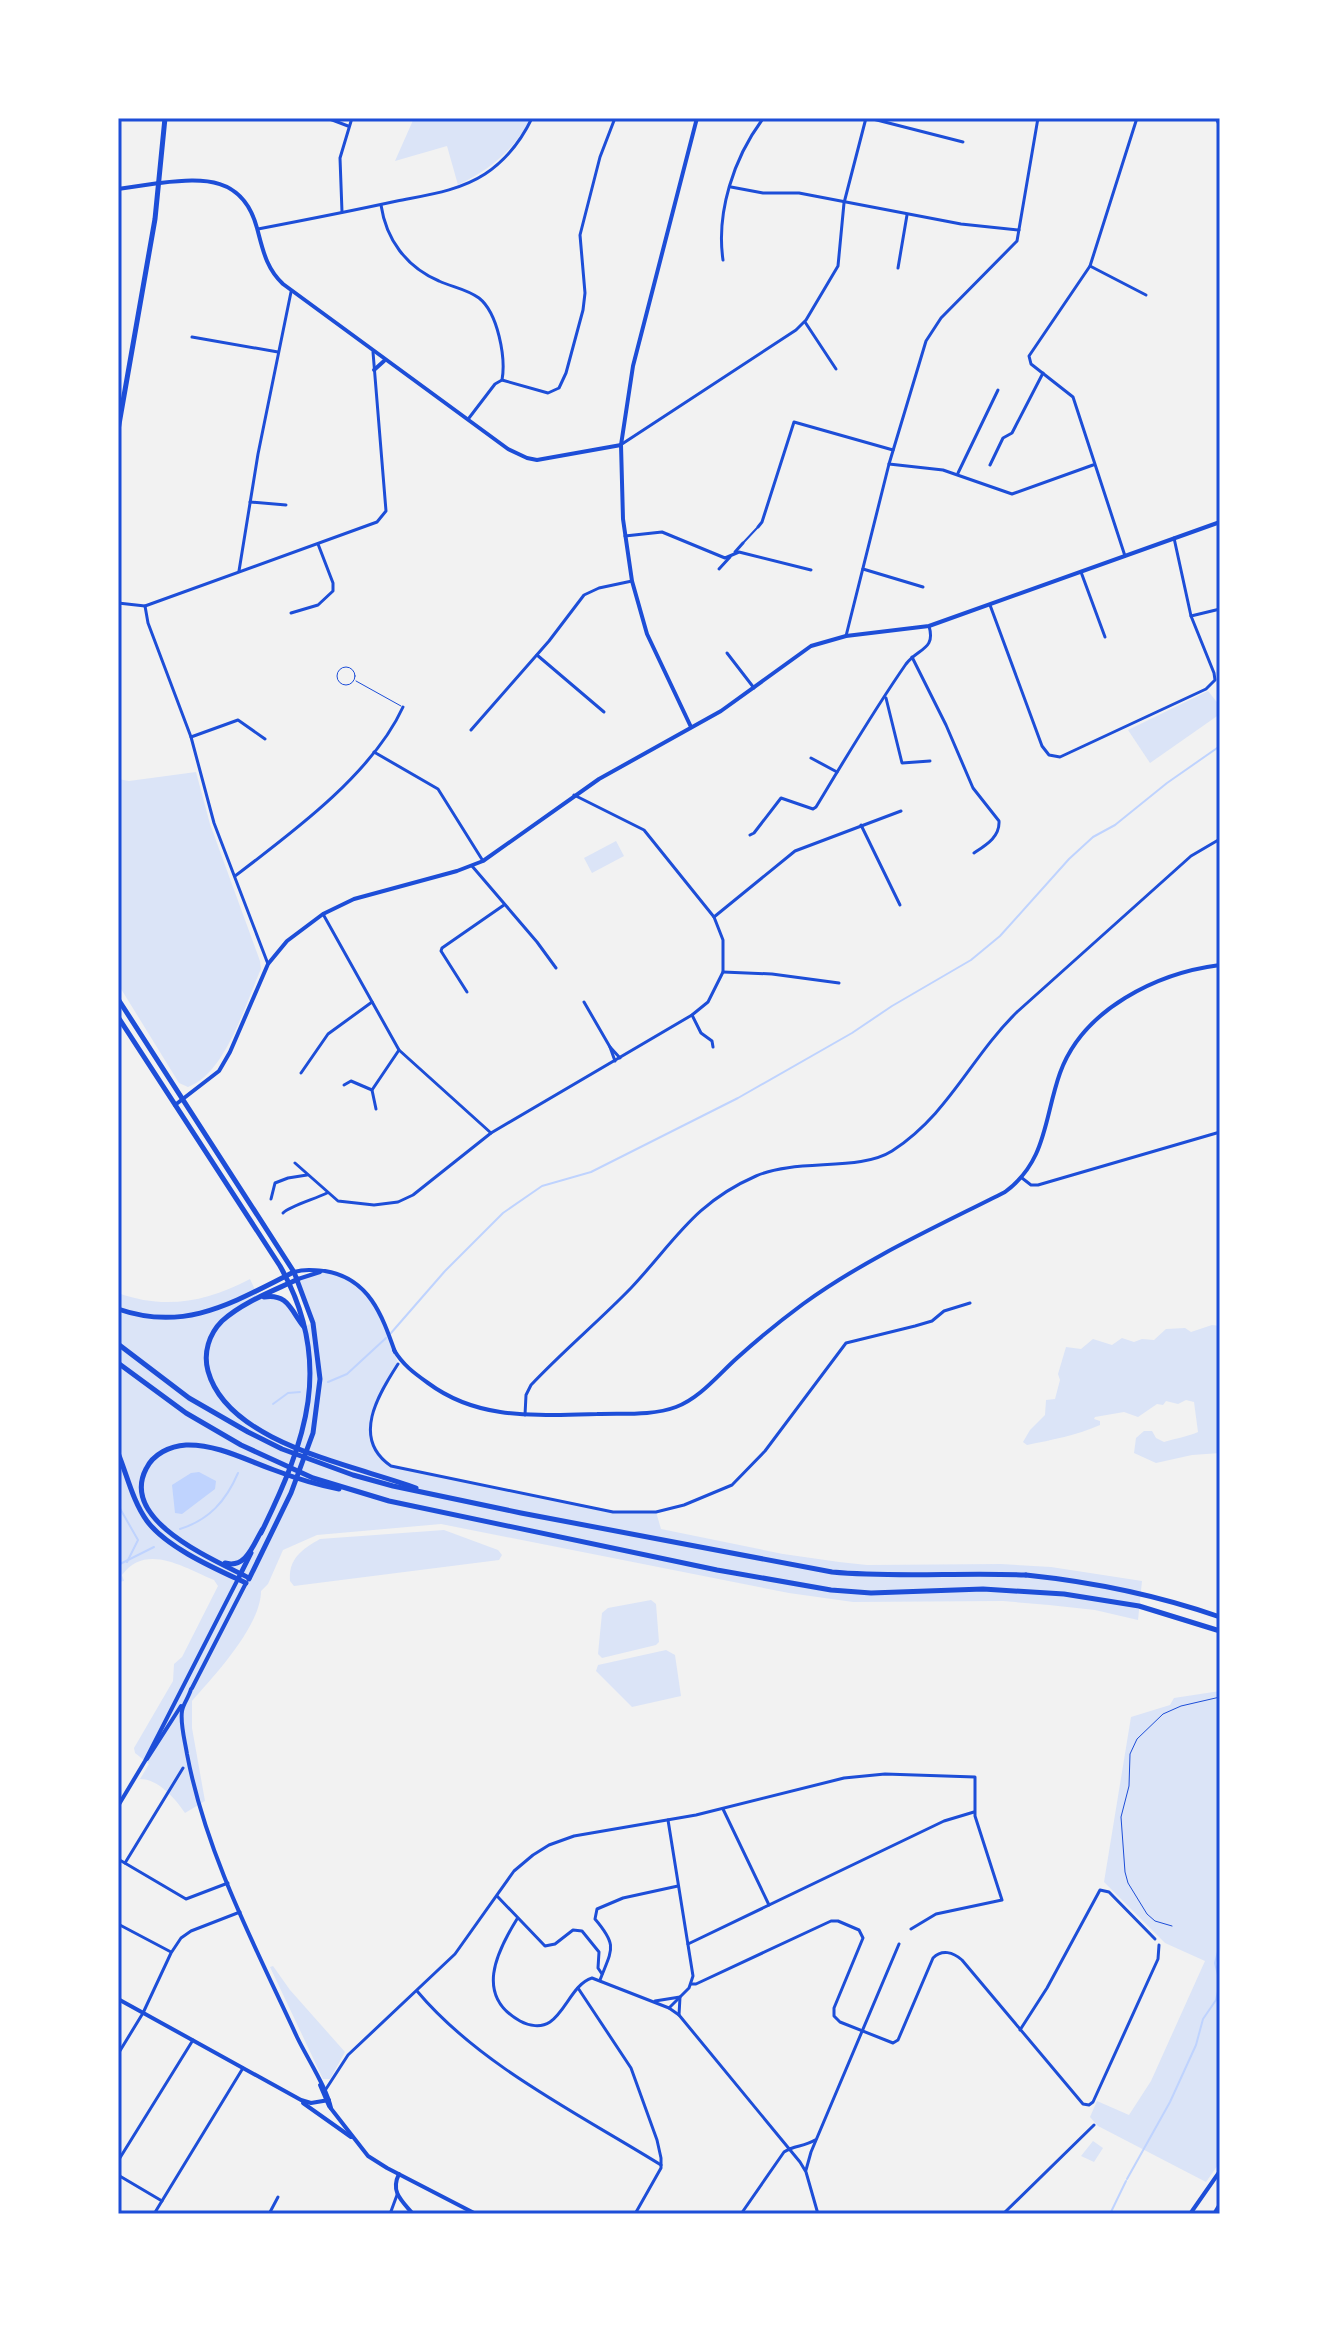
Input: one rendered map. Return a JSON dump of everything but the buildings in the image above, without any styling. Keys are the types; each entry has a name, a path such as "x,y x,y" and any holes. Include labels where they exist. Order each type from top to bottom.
{"main road":[{"path":"118,430 160,183 165,118"},
{"path":"118,999 294,1272 309,1307 317,1341 320,1379 316,1417 303,1465 248,1581 239,1576 168,1532 152,1515 141,1485 147,1466 157,1455 186,1445 214,1448 274,1470 312,1480 360,1493 417,1508 804,1586 871,1593 983,1589 1064,1594 1139,1606 1220,1631"},
{"path":"118,1017 286,1276 304,1327 309,1356 307,1417 294,1462 239,1576"},
{"path":"118,1309 160,1318 196,1315 236,1301 294,1272"},
{"path":"284,1445 232,1410 216,1389 206,1362 207,1346 214,1330 225,1318 298,1279"},
{"path":"259,1298 272,1296 284,1299 304,1327"},
{"path":"118,1344 189,1398 284,1445 320,1460 428,1493 832,1572 901,1576 1026,1575 1098,1584 1181,1603 1220,1617"},
{"path":"118,1363 204,1425 312,1480"},
{"path":"118,1453 140,1509 156,1532 172,1544 239,1576"},
{"path":"206,1555 228,1564 240,1564 262,1530"}],"street":[{"path":"327,118 348,126"},
{"path":"342,214 340,158 352,118"},
{"path":"258,229 342,214 449,189 485,174 513,150 532,118"},
{"path":"467,420 495,384 502,380 548,393 559,388 566,373 584,302 580,242 582,223 600,157 615,118"},
{"path":"691,727 647,634 632,581 625,536 621,445 633,366 697,118"},
{"path":"118,189 199,179 224,185 245,202 258,229 267,265 291,292 508,449 527,458 551,459 621,445 805,322 838,266 844,203 868,118 963,142"},
{"path":"846,636 889,464 920,358 932,330 1013,247 1020,230 1038,118"},
{"path":"1125,556 1073,397 1031,364 1030,351 1090,266 1137,118"},
{"path":"1216,118 1220,125"},
{"path":"723,260 722,222 731,187 741,152 762,120"},
{"path":"731,187 763,193 799,193 907,215 1020,230"},
{"path":"381,205 392,240 412,265 438,281 470,293 486,305 503,352 502,380"},
{"path":"898,268 907,215"},
{"path":"1090,266 1146,295"},
{"path":"239,572 291,292"},
{"path":"805,322 836,369"},
{"path":"192,337 278,352"},
{"path":"118,603 145,606 377,522 386,511 373,352"},
{"path":"374,370 384,361"},
{"path":"990,465 1003,438 1012,433 1043,373"},
{"path":"957,475 998,390"},
{"path":"719,569 762,522 794,422 893,450"},
{"path":"889,464 928,468 1017,494 1093,465"},
{"path":"250,502 286,505"},
{"path":"175,1105 211,1079 225,1062 268,964 293,935 323,914 371,893 483,861 574,795 721,711 803,650 846,636 929,626 1220,522"},
{"path":"625,536 656,531 725,558 739,552 811,570"},
{"path":"990,605 1042,746 1045,752 1055,757 1124,729 1211,686 1214,673 1191,616 1174,538"},
{"path":"291,613 318,605 333,591 333,583 318,544"},
{"path":"863,569 923,587"},
{"path":"1081,572 1105,637"},
{"path":"471,730 537,655 584,595 599,588 632,581"},
{"path":"145,606 148,623 191,737 214,823 268,964"},
{"path":"1191,616 1220,609"},
{"path":"750,835 781,798 813,809 819,803 912,657 929,644 932,637 929,626"},
{"path":"727,653 754,688"},
{"path":"537,655 604,712"},
{"path":"912,657 973,788 999,821 1000,827 992,840 974,853"},
{"path":"886,697 902,763 930,761"},
{"path":"234,877 314,813 374,752 392,729 403,707"},
{"path":"191,737 238,720 265,739"},
{"path":"374,752 438,789 483,861"},
{"path":"811,758 837,772"},
{"path":"295,1163 338,1201 374,1205 398,1202 413,1195 491,1133 692,1015 708,1002 723,972 723,940 714,917 644,830 574,795"},
{"path":"714,917 795,851 901,811"},
{"path":"861,825 900,905"},
{"path":"525,1415 526,1395 531,1385 630,1289 692,1216 713,1199 759,1174 799,1165 872,1159 889,1153 937,1115 991,1040 1017,1012 1191,856 1220,839"},
{"path":"472,866 556,968"},
{"path":"467,992 442,948 504,905"},
{"path":"323,914 399,1050 491,1133"},
{"path":"294,1272 302,1269 348,1277 365,1290 380,1313 400,1364 462,1404 499,1413 525,1415 654,1412 682,1404 701,1391 762,1336 846,1275 1005,1192 1022,1178 1035,1158 1059,1075 1069,1051 1081,1036 1115,1005 1151,985 1179,973 1220,965"},
{"path":"723,972 772,974 839,983"},
{"path":"301,1073 328,1034 372,1002"},
{"path":"584,1002 615,1061"},
{"path":"692,1015 701,1033 712,1041 713,1047"},
{"path":"610,1047 620,1058"},
{"path":"376,1109 372,1090 399,1050"},
{"path":"344,1085 351,1081 372,1090"},
{"path":"1022,1178 1031,1185 1038,1185 1220,1132"},
{"path":"271,1199 275,1183 307,1175"},
{"path":"283,1213 285,1209 327,1193"},
{"path":"298,1279 323,1271"},
{"path":"400,1364 373,1408 370,1427 375,1450 391,1466 613,1512 645,1514 684,1505 741,1479 846,1343 932,1321 944,1311 970,1303"},
{"path":"118,1806 121,1796 145,1761 239,1576"},
{"path":"145,1761 191,1689 248,1581"},
{"path":"191,1689 182,1711 183,1727 199,1805 240,1912 331,2108 368,2156 476,2214"},
{"path":"181,1691 176,1715 183,1727"},
{"path":"125,1863 183,1768"},
{"path":"323,2091 348,2055 455,1954 525,1860 557,1841 723,1809 844,1778 885,1774 975,1777 974,1812 1002,1900 936,1914 911,1929"},
{"path":"723,1809 769,1905"},
{"path":"688,1944 944,1821 974,1812"},
{"path":"668,1820 693,1976 691,1984 669,2008"},
{"path":"118,1859 186,1899 228,1883"},
{"path":"599,1980 612,1943 595,1917 597,1909 623,1898 678,1886"},
{"path":"1020,2030 1047,1988 1097,1893 1105,1890 1155,1939"},
{"path":"497,1896 547,1946 555,1944 573,1930 582,1931 599,1952 598,1968 602,1974"},
{"path":"118,2054 143,2013 181,1938 240,1912"},
{"path":"517,1919 495,1966 495,1993 502,2008 525,2024 541,2026 551,2022 588,1979 599,1980 669,2008 679,2015 806,2172 818,2214"},
{"path":"691,1984 751,1960 831,1921 838,1921 857,1929 863,1937 833,2011 838,2021 891,2043 897,2042 932,1961 943,1952 952,1953 962,1960 1083,2104 1089,2105 1158,1959 1159,1945"},
{"path":"118,1924 171,1953"},
{"path":"806,2172 899,1944"},
{"path":"578,1988 631,2068 657,2140 661,2165 635,2214"},
{"path":"417,1991 448,2025 478,2048 661,2165"},
{"path":"655,2001 680,1997"},
{"path":"679,2015 680,1997"},
{"path":"118,1999 295,2096 311,2103 327,2100"},
{"path":"118,2161 193,2040"},
{"path":"154,2214 243,2068"},
{"path":"295,2096 351,2137"},
{"path":"1003,2214 1094,2125"},
{"path":"741,2214 789,2149 804,2146 818,2138"},
{"path":"1191,2214 1220,2171"},
{"path":"399,2174 394,2184 397,2195 413,2214"},
{"path":"118,2175 162,2201"},
{"path":"390,2214 397,2195"},
{"path":"269,2214 278,2197"},
{"path":"1214,2214 1220,2204"}],"lane":[{"path":"344,666 352,668 354,680 343,685 337,679 338,671 344,666"},
{"path":"354,680 403,707"},
{"path":"1172,1926 1155,1921 1147,1914 1128,1883 1125,1872 1121,1817 1129,1786 1130,1754 1137,1739 1163,1714 1181,1706 1220,1697"}],"shaded area":[{"path":"414,118 531,118 517,140 500,158 458,185 447,146 395,161"},
{"path":"1208,691 1220,706 1220,714 1150,763 1128,730"},
{"path":"196,772 210,824 261,969 224,1053 213,1068 188,1087 179,1083 118,984 118,779 129,781"},
{"path":"616,841 624,856 592,873 584,858"},
{"path":"323,1271 339,1275 364,1292 381,1318 393,1348 398,1363 376,1403 371,1427 379,1452 391,1466 624,1513 656,1512 661,1529 783,1554 867,1565 1001,1564 1051,1567 1142,1581 1138,1620 1095,1610 1003,1601 853,1602 789,1593 441,1524 317,1535 283,1550 268,1584 261,1591 259,1605 245,1635 192,1701 192,1728 205,1801 185,1813 160,1786 140,1779 149,1764 135,1753 134,1748 173,1681 174,1664 182,1657 218,1586 214,1580 191,1570 154,1559 132,1565 122,1575 124,1581 118,1582 118,1293 152,1301 185,1301 217,1293 250,1279 259,1298 279,1297 304,1327 312,1323 298,1279"},
{"path":"1212,1325 1220,1326 1220,1453 1156,1463 1134,1453 1136,1438 1144,1431 1152,1431 1156,1438 1164,1442 1198,1432 1194,1402 1186,1400 1178,1404 1166,1401 1163,1405 1157,1404 1138,1417 1124,1412 1095,1417 1100,1425 1082,1432 1027,1445 1023,1442 1045,1415 1046,1400 1055,1399 1066,1347 1081,1349 1093,1339 1112,1345 1122,1338 1134,1342 1154,1340 1166,1329 1185,1328 1191,1332"},
{"path":"444,1530 498,1550 502,1555 499,1560 294,1586 290,1581 294,1561 320,1539"},
{"path":"651,1600 656,1604 659,1642 602,1658 598,1654 602,1613 608,1608"},
{"path":"666,1650 675,1655 681,1696 632,1707 596,1671 598,1665"},
{"path":"1220,1691 1220,2162 1206,2182 1098,2126 1090,2117 1097,2101 1129,2115 1151,2081 1205,1961 1165,1943 1104,1882 1131,1717 1170,1705 1174,1698"},
{"path":"273,1966 345,2052 330,2079 323,2079 270,1967"},
{"path":"1093,2141 1103,2148 1094,2162 1081,2156"}],"water":[{"path":"199,1472 216,1481 215,1489 182,1514 175,1513 172,1485 191,1473"}],"waterway":[{"path":"391,1333 445,1271 503,1213 542,1186 591,1172 738,1098 971,960 1000,936 1069,859 1093,837 1115,825 1220,746"},
{"path":"328,1382 347,1374 386,1338"},
{"path":"273,1404 288,1393 300,1392"},
{"path":"180,1529 208,1515 228,1492 238,1473"},
{"path":"118,1505 138,1540 127,1562"},
{"path":"118,1565 154,1547"},
{"path":"1127,2179 1170,2102 1196,2045 1203,2019 1216,2000 1220,1983 1215,1963 1220,1944"},
{"path":"1110,2214 1126,2181"}]}
